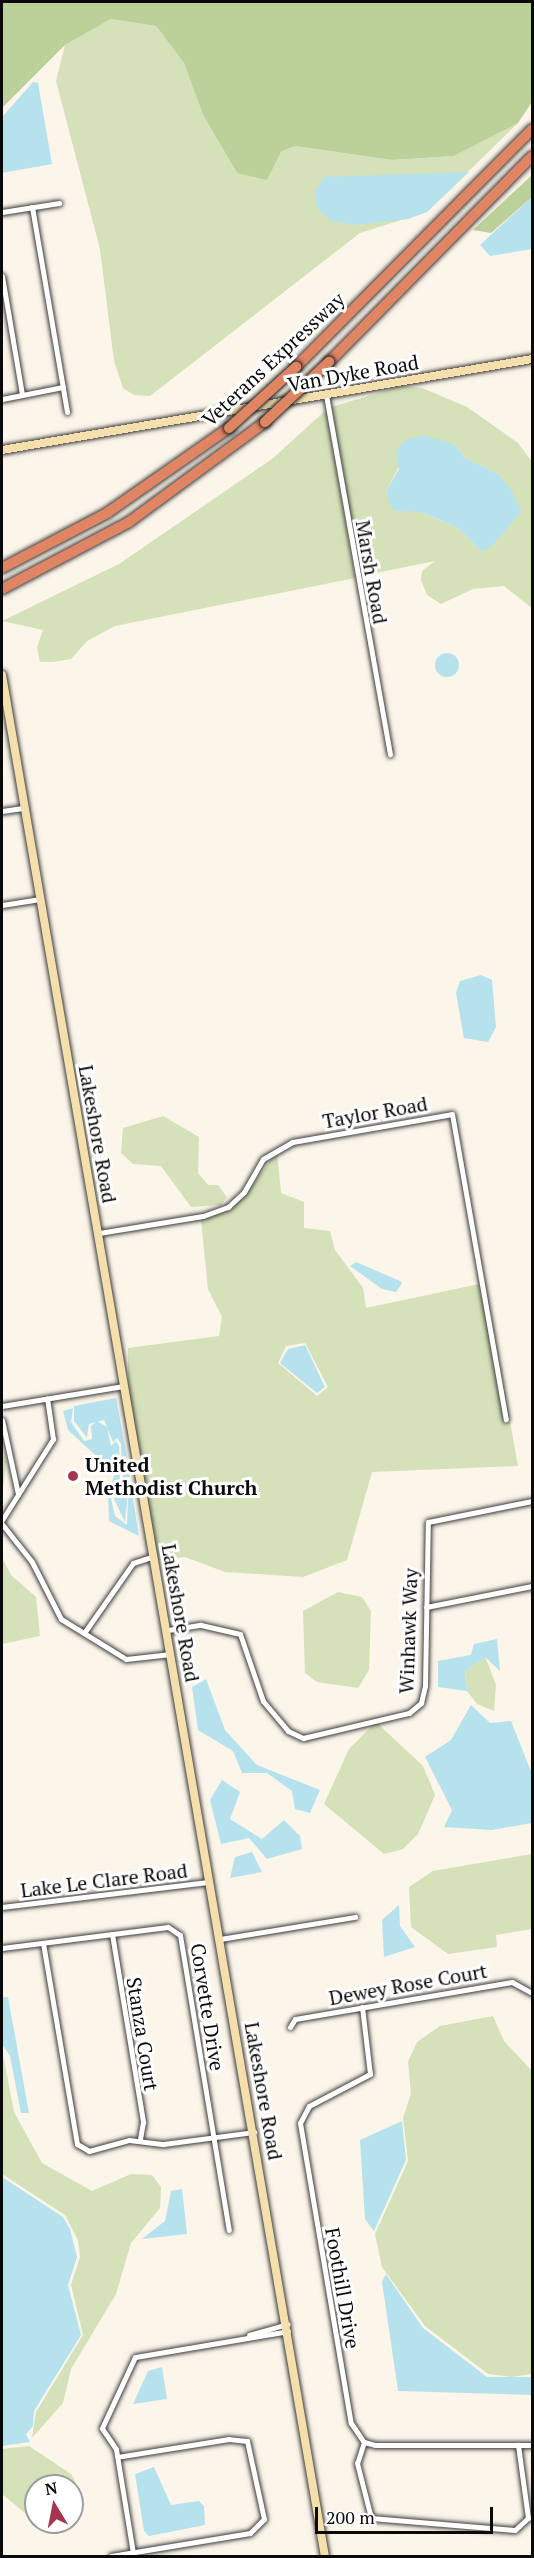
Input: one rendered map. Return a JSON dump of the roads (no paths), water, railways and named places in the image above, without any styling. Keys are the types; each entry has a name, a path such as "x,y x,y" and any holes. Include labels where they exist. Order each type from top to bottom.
{"highway":[{"name":"Veterans Expressway","path":"6,566 126,501 229,428 296,367 532,129"},
{"name":"Veterans Expressway","path":"2,589 129,522 265,422 329,362 532,156"}],"street":[{"path":"2,212 59,203"},
{"path":"32,207 67,412"},
{"path":"2,276 22,394"},
{"name":"Van Dyke Road","path":"2,450 532,359"},
{"path":"2,399 63,387"},
{"name":"Marsh Road","path":"326,395 390,754"},
{"name":"Lakeshore Road","path":"2,675 39,899 99,1233 123,1386 255,2132 325,2556"},
{"path":"2,811 24,808"},
{"path":"2,905 39,899"},
{"name":"Taylor Road","path":"99,1233 203,1216 228,1207 244,1192 263,1159 292,1142 452,1114 506,1419"},
{"path":"2,1406 123,1386"},
{"path":"2,1520 53,1439 47,1398"},
{"path":"2,1420 18,1494"},
{"name":"Winhawk Way","path":"168,1630 201,1625 240,1634 263,1701 288,1731 317,1738 409,1713 421,1703 428,1522 532,1501"},
{"path":"2,1524 32,1562 56,1613 122,1657 172,1654"},
{"path":"84,1633 134,1563 154,1556"},
{"path":"426,1607 532,1587"},
{"name":"Lake Le Clare Road","path":"2,1907 210,1882"},
{"path":"220,1939 355,1917"},
{"name":"Corvette Drive","path":"2,1948 168,1927 180,1935 229,2230"},
{"name":"Stanza Court","path":"112,1934 142,2122 140,2139"},
{"path":"43,1943 77,2144 89,2151 140,2139 164,2144 255,2132"},
{"name":"Dewey Rose Court","path":"290,2027 295,2019 512,1982 532,1993"},
{"name":"Foothill Drive","path":"362,2007 370,2074 309,2106 300,2124 351,2423 364,2442"},
{"path":"133,2553 117,2457 102,2423 135,2357 288,2328"},
{"path":"111,2556 250,2533 264,2519 247,2441 230,2439 117,2457"},
{"path":"518,2445 528,2518 515,2530 371,2518 357,2463 364,2442 532,2445"}],"water":[{"path":"33,82 38,83 52,164 2,173 2,117"},
{"path":"469,172 427,212 408,219 355,225 331,221 317,208 315,192 324,177"},
{"path":"532,197 532,249 490,256 480,245"},
{"path":"424,435 455,445 465,458 498,474 512,491 521,512 492,546 481,551 458,528 424,513 392,510 386,491 399,469 396,452 404,441"},
{"path":"447,653 456,656 459,665 456,674 447,677 438,674 435,665 438,656"},
{"path":"481,975 492,980 496,1027 488,1042 464,1038 456,993 460,981"},
{"path":"356,1262 402,1283 396,1292 382,1289 350,1266"},
{"path":"305,1345 325,1387 317,1393 280,1363 288,1349"},
{"path":"116,1398 130,1473 125,1522 114,1499 123,1481 121,1444 117,1438 113,1442 104,1420 89,1424 87,1438 74,1421 74,1406"},
{"path":"73,1408 71,1422 84,1441 92,1439 91,1426 97,1421 107,1427 111,1446 116,1441 119,1446 120,1480 111,1499 115,1516 127,1525 129,1475 139,1536 109,1521 108,1494 115,1473 68,1430 63,1411"},
{"path":"497,1639 500,1671 485,1657 465,1671 467,1691 438,1687 438,1661 471,1655 474,1644"},
{"path":"206,1679 225,1730 257,1765 320,1790 310,1813 295,1809 292,1791 267,1773 242,1773 233,1751 198,1730 192,1687"},
{"path":"471,1705 490,1723 511,1721 532,1774 532,1823 492,1830 444,1827 452,1810 425,1757 451,1740"},
{"path":"222,1780 240,1792 230,1819 262,1839 284,1820 300,1836 302,1849 267,1859 249,1838 221,1844 210,1800"},
{"path":"252,1852 262,1872 230,1878 235,1857"},
{"path":"399,1905 400,1926 415,1947 384,1957 382,1920"},
{"path":"2,1997 8,1997 29,2113 21,2113 10,2056 2,2044"},
{"path":"402,2121 406,2160 374,2231 365,2219 360,2140"},
{"path":"2,2177 63,2217 70,2229 77,2257 68,2285 81,2335 34,2411 33,2426 26,2434 30,2442 2,2446"},
{"path":"182,2189 187,2234 142,2239 165,2221 171,2191"},
{"path":"386,2274 423,2328 487,2377 532,2377 532,2395 398,2391 382,2282"},
{"path":"162,2367 167,2399 133,2404 148,2371"},
{"path":"154,2467 171,2505 199,2501 204,2506 205,2525 149,2536 144,2531 135,2474"}],"place":[{"name":"United Methodist Church","path":"73,1476"}]}
